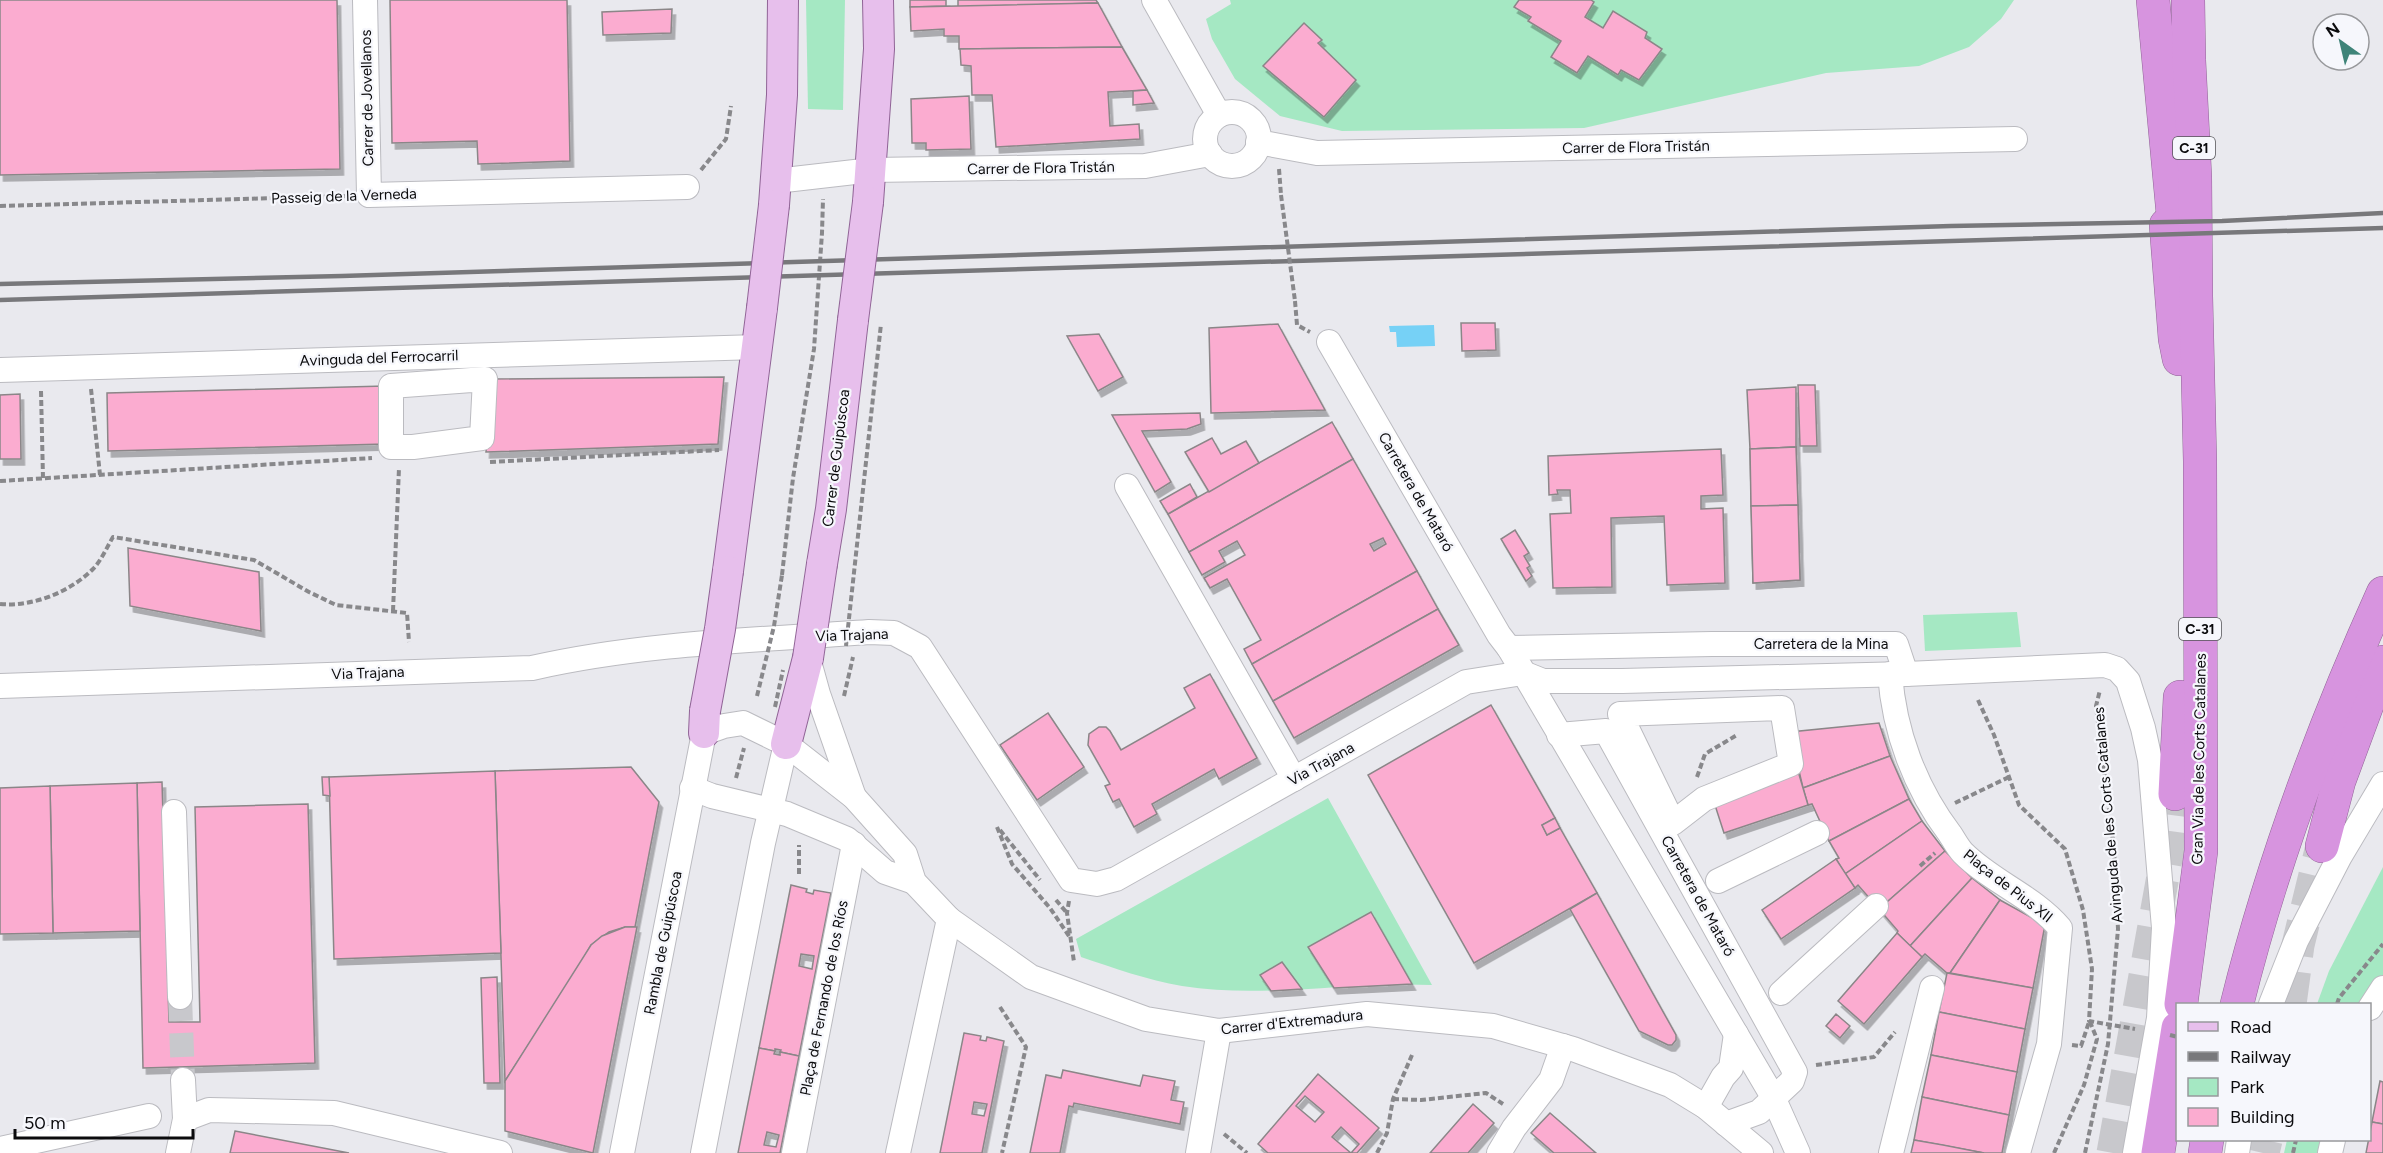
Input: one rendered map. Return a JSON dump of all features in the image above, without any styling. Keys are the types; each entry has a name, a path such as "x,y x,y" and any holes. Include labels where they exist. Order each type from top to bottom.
{"highway":[{"path":"2139,0 2163,187 2175,339 2182,370"},
{"path":"2153,0 2180,290 2183,416 2183,632 2175,794"},
{"name":"Gran Via de les Corts Catalanes","path":"2181,1003 2200,851 2200,461 2195,177 2188,0"},
{"path":"2183,416 2200,461"},
{"path":"2241,991 2270,888 2317,750 2340,690 2383,593"},
{"path":"2322,846 2339,781 2383,662"},
{"path":"2158,1153 2168,1099 2174,1031"}],"main road":[{"path":"704,722 728,571 758,346 775,193 782,95 783,0"},
{"name":"Carrer de Guipúscoa","path":"786,744 809,677 831,509 872,170 879,49 878,0"}],"street":[{"name":"Carrer de Jovellanos","path":"365,0 369,195"},
{"path":"1155,0 1219,115"},
{"path":"1231,112 1246,115 1256,127 1258,142 1252,156 1240,164 1225,164 1210,154 1205,143 1205,134 1210,123 1219,115 1231,112"},
{"name":"Carrer de Flora Tristán","path":"1258,142 1317,153 2015,139"},
{"name":"Carrer de Flora Tristán","path":"872,170 1145,166 1210,154"},
{"path":"775,193 872,170"},
{"name":"Passeig de la Verneda","path":"369,195 687,187"},
{"name":"Carretera de Mataró","path":"1329,342 1499,635 1509,648 1768,1089 1798,1153"},
{"name":"Avinguda del Ferrocarril","path":"0,370 758,346"},
{"path":"485,379 482,438 389,454 391,386 485,379"},
{"path":"1127,486 1294,779"},
{"name":"Via Trajana","path":"0,686 532,668 575,658 678,646 869,632 894,633 920,647 1071,880 1096,884 1116,879 1466,682 1523,673"},
{"name":"Carretera de la Mina","path":"1509,648 1896,644 1898,674"},
{"path":"1551,646 1570,681"},
{"path":"1523,673 1543,681 1570,681 1898,674 2105,665 2117,669 2128,681 2143,728 2150,760 2164,928 2159,1018 2135,1153"},
{"name":"Plaça de Pius XII","path":"1898,674 1892,700 1903,745 1934,813 1963,852 2010,890 2050,917 2060,928 2049,1044 2018,1153"},
{"name":"Carrer d'Extremadura","path":"809,677 854,797"},
{"path":"1782,708 1791,764 1704,799 1684,814 1673,823 1620,714 1782,708"},
{"name":"Carrer d'Extremadura","path":"704,722 724,726 750,724 786,744 854,797 905,854 914,882 949,919 1031,977 1146,1019 1219,1031 1366,1014 1493,1026 1563,1046 1670,1085 1706,1107 1761,1153"},
{"name":"Rambla de Guipúscoa","path":"622,1153 704,722"},
{"name":"Carretera de Mataró","path":"1559,735 1606,731 1795,1072 1792,1081 1768,1089"},
{"path":"703,1153 770,810 786,744"},
{"path":"2272,1003 2302,930 2340,856 2383,784"},
{"name":"Carrer d'Extremadura","path":"692,788 712,796 787,814 854,844 885,872 914,882"},
{"path":"174,812 180,997"},
{"name":"Carretera de Mataró","path":"1718,881 1816,833"},
{"name":"Plaça de Fernando de los Ríos","path":"794,1153 854,844"},
{"path":"1780,993 1876,906"},
{"path":"898,1153 949,919"},
{"path":"2371,1006 2383,987"},
{"path":"1891,1153 1932,988"},
{"path":"1198,1153 1219,1031"},
{"path":"1706,1107 1723,1077 1731,1068 1736,1034"},
{"path":"1499,1153 1514,1128 1551,1080 1563,1046"},
{"path":"1726,1124 1759,1112 1768,1089 1731,1068"},
{"path":"178,1153 185,1119 183,1080"},
{"path":"185,1119 209,1110 334,1113 500,1153"},
{"path":"0,1149 148,1116"}],"path":[{"path":"687,187 726,139 731,106"},
{"path":"756,696 774,626 793,478 814,349 823,190"},
{"name":"Passeig de la Verneda","path":"0,206 369,195"},
{"path":"1281,195 1297,326 1329,342"},
{"path":"846,646 882,315"},
{"path":"91,383 99,475"},
{"path":"42,398 43,478"},
{"path":"489,462 723,450"},
{"path":"0,481 389,454 393,612"},
{"path":"0,604 36,601 62,592 94,568 113,537 254,560 336,605 407,613 409,642"},
{"path":"842,706 855,652"},
{"name":"Avinguda de les Corts Catalanes","path":"2085,1153 2110,1025 2118,929 2114,849 2096,706 2100,690"},
{"path":"1978,700 2019,806 2065,849 2083,910 2092,969 2090,1021 2097,1039 2084,1085 2054,1153"},
{"path":"1684,814 1705,754 1744,731"},
{"path":"735,785 745,744"},
{"path":"1934,813 2009,777"},
{"path":"1046,887 997,826 1012,864 1050,908 1071,939"},
{"path":"799,845 799,874"},
{"path":"1053,896 1067,913 1074,962"},
{"path":"2338,1003 2339,998 2383,944"},
{"path":"1000,1007 1026,1047 1002,1153"},
{"path":"2090,1021 2142,1030"},
{"path":"1815,1065 1874,1057 1896,1031"},
{"path":"1377,1153 1387,1133 1393,1099 1412,1055"},
{"path":"1393,1099 1420,1100 1486,1093 1505,1105"},
{"path":"1220,1131 1247,1153"}],"green space":[{"path":"806,0 845,0 843,110 808,109"},
{"path":"1230,0 2014,0 2001,19 1969,47 1919,66 1826,73 1584,128 1342,131 1280,116 1235,79 1212,39 1206,19 1231,4"},
{"path":"2017,612 2021,647 1925,651 1923,615"},
{"path":"1328,798 1432,985 1213,990 1156,980 1081,957 1076,939"},
{"path":"2383,867 2383,977 2366,1003 2317,1003 2329,971"},
{"path":"2287,1141 2326,1141 2324,1153 2284,1153"}],"water":[{"path":"1434,325 1435,346 1397,347 1396,332 1390,332 1389,326"}],"building":[{"path":"0,0 337,0 340,169 0,175"},
{"path":"390,0 567,0 570,161 478,164 477,141 392,143"},
{"path":"910,0 946,0 946,6 910,7"},
{"path":"958,0 1096,0 1098,3 958,7"},
{"path":"1519,0 1591,0 1594,2 1585,17 1603,28 1613,11 1647,32 1645,38 1662,49 1639,80 1621,70 1618,75 1588,56 1577,73 1551,57 1561,41 1528,21 1531,17 1514,7"},
{"path":"1098,3 1122,47 959,49 959,36 944,36 944,29 911,31 910,7"},
{"path":"672,9 671,33 603,35 602,12"},
{"path":"1304,23 1322,40 1318,43 1356,80 1324,117 1263,66"},
{"path":"1122,47 1147,90 1108,92 1110,126 1139,124 1140,139 996,147 992,95 972,95 971,66 961,65 960,49"},
{"path":"1147,90 1154,103 1133,105 1133,91"},
{"path":"969,96 971,149 926,150 926,143 912,143 911,99"},
{"path":"1461,323 1495,323 1496,350 1462,351"},
{"path":"1278,324 1325,410 1211,413 1209,328"},
{"path":"1099,334 1123,377 1098,391 1067,336"},
{"path":"724,377 718,444 486,452 490,379"},
{"path":"1798,385 1815,385 1817,446 1800,446"},
{"path":"385,386 386,444 108,451 107,393"},
{"path":"1796,387 1796,447 1750,449 1747,390"},
{"path":"20,394 21,459 0,459 0,395"},
{"path":"1200,413 1201,424 1187,429 1142,431 1171,482 1155,492 1112,415"},
{"path":"1332,422 1353,459 1189,552 1168,514"},
{"path":"1212,438 1221,454 1246,441 1259,463 1209,492 1185,452"},
{"path":"1796,447 1800,580 1753,583 1750,449"},
{"path":"1796,447 1798,505 1751,506 1750,449"},
{"path":"1721,449 1723,495 1701,496 1701,509 1723,508 1725,583 1667,585 1664,516 1611,518 1612,587 1553,588 1550,514 1571,513 1570,490 1557,490 1558,494 1549,495 1548,456"},
{"path":"1353,459 1417,571 1252,664 1244,649 1261,640 1227,579 1210,588 1204,578 1245,555 1237,541 1219,551 1225,562 1202,575 1189,552","holes":["1383,538 1386,544 1374,551 1370,544"]},
{"path":"1190,484 1197,497 1168,514 1160,501"},
{"path":"1798,505 1800,580 1753,583 1751,506"},
{"path":"1515,530 1529,553 1524,556 1530,566 1527,568 1532,576 1526,581 1501,539"},
{"path":"128,548 259,572 261,631 130,606"},
{"path":"1417,571 1438,609 1273,701 1252,664"},
{"path":"1438,609 1459,645 1294,738 1273,701"},
{"path":"1210,674 1257,758 1219,779 1214,769 1152,804 1157,814 1134,827 1119,799 1113,802 1105,786 1110,784 1088,745 1089,734 1099,727 1106,727 1121,750 1195,708 1184,688"},
{"path":"1491,705 1555,818 1542,825 1547,835 1560,828 1597,893 1474,963 1368,775"},
{"path":"1048,713 1084,767 1037,800 1000,745"},
{"path":"1879,723 1890,756 1803,788 1790,732"},
{"path":"1890,756 1909,799 1829,841 1812,804 1808,805 1803,788"},
{"path":"631,767 659,802 635,927 625,927 609,932 591,945 571,980 505,1081 495,771"},
{"path":"495,771 501,953 334,959 329,777"},
{"path":"1798,771 1808,805 1724,833 1713,799"},
{"path":"322,777 329,777 330,796 323,795"},
{"path":"162,782 169,1022 200,1022 195,807 308,804 315,1063 143,1068 137,783"},
{"path":"137,783 140,931 53,933 50,786"},
{"path":"50,786 53,933 0,934 0,788"},
{"path":"1909,799 1922,821 1845,874 1829,841"},
{"path":"1555,818 1560,828 1547,835 1542,825"},
{"path":"1922,821 1945,851 1879,909 1858,885 1855,888 1845,874"},
{"path":"1945,851 1972,878 1910,946 1879,909"},
{"path":"1836,859 1855,888 1781,939 1762,910"},
{"path":"1972,878 2000,900 1950,973 1947,973 1925,954 1922,957 1910,946"},
{"path":"791,885 807,889 806,892 813,894 814,890 831,893 799,1056 780,1052 781,1050 759,1048","holes":["801,954 814,956 812,969 799,966"]},
{"path":"1597,893 1676,1035 1676,1040 1672,1045 1639,1031 1570,909"},
{"path":"2000,900 2045,925 2033,988 1950,973"},
{"path":"1371,912 1412,984 1334,988 1308,947"},
{"path":"625,927 637,927 593,1153 505,1131 505,1081 591,945 602,936"},
{"path":"1897,933 1922,957 1864,1024 1838,1001"},
{"path":"1282,962 1302,989 1271,991 1260,975"},
{"path":"1947,973 2033,988 2025,1029 1939,1012"},
{"path":"497,977 500,1083 484,1083 481,978"},
{"path":"1939,1012 2025,1029 2017,1072 1931,1055"},
{"path":"1836,1014 1850,1026 1840,1038 1826,1026"},
{"path":"964,1033 981,1036 980,1040 986,1041 987,1037 1004,1041 982,1153 940,1153","holes":["974,1102 987,1104 984,1116 972,1114"]},
{"path":"759,1048 775,1051 774,1054 780,1055 780,1052 799,1056 780,1153 738,1153","holes":["767,1132 779,1135 776,1147 764,1145"]},
{"path":"1931,1055 2017,1072 2009,1115 1922,1097"},
{"path":"1063,1070 1140,1086 1143,1075 1175,1081 1171,1100 1184,1102 1180,1124 1074,1103 1073,1107 1069,1106 1060,1153 1030,1153 1046,1075 1061,1078"},
{"path":"1318,1074 1379,1128 1357,1153 1351,1153 1268,1153 1258,1144","holes":["1305,1096 1324,1112 1315,1122 1296,1106","1341,1127 1359,1144 1351,1153 1332,1137"]},
{"path":"2380,1081 2383,1082 2383,1124 2372,1122"},
{"path":"1922,1097 2009,1115 2002,1153 1984,1153 1914,1140"},
{"path":"1473,1104 1494,1123 1468,1153 1430,1153"},
{"path":"1550,1113 1596,1153 1554,1153 1531,1133"},
{"path":"2372,1122 2383,1124 2383,1153 2366,1153 2368,1141 2371,1141"},
{"path":"235,1131 349,1153 230,1153"},
{"path":"1914,1140 1943,1145 1984,1153 1911,1153"}],"tunnel":[{"path":"2113,1153 2167,854 2175,794"},
{"path":"2290,1003 2298,945 2322,846"},
{"path":"180,997 183,1080"},
{"path":"2263,1153 2266,1141"}],"railway":[{"path":"0,284 342,276 1951,226 2222,221 2383,213"},
{"path":"0,300 2383,228"}]}
